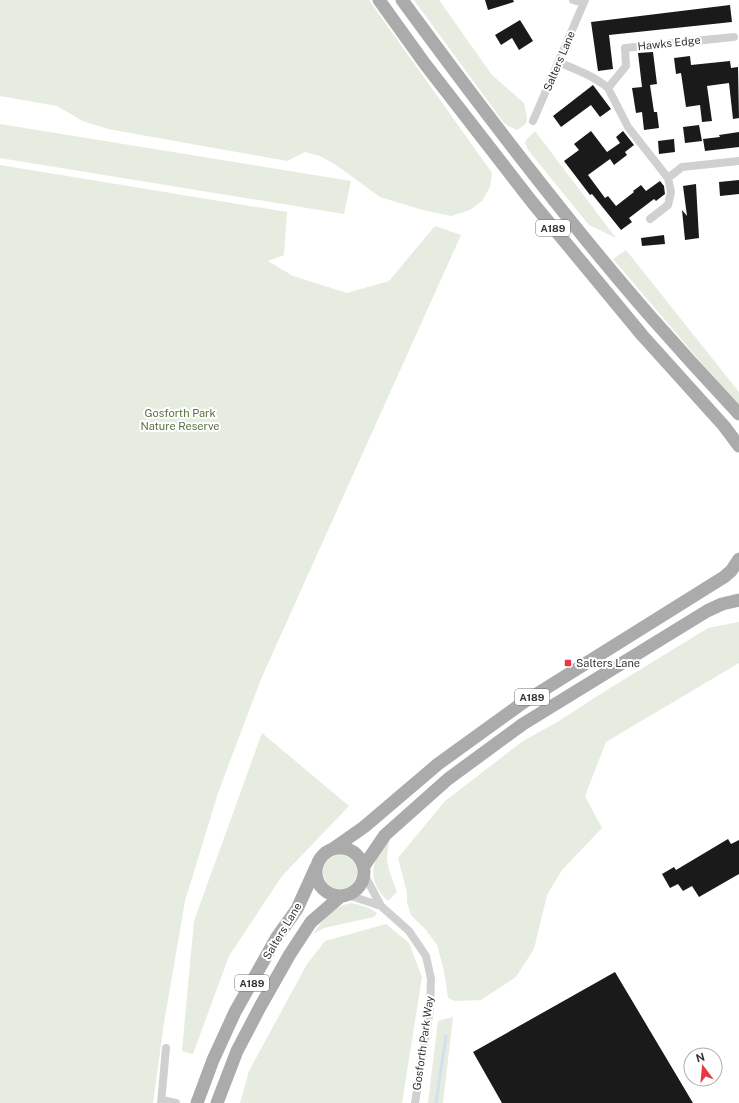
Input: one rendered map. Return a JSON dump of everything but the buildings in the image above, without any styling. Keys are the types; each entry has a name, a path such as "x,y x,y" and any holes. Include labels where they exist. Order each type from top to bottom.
{"main road":[{"name":"A189","path":"379,0 425,64 536,208 642,335 724,426 739,446"},
{"name":"A189","path":"402,0 488,115 578,230 650,316 739,414"},
{"name":"A189","path":"316,867 318,861 324,853 334,848 364,827 438,764 524,702 724,577 731,571 739,559"},
{"name":"A189","path":"345,895 355,891 359,886 364,870 385,835 448,779 523,724 707,611 722,604 739,600"},
{"path":"334,848 341,847 351,850 359,857 364,870"},
{"path":"316,867 316,876 323,889 329,893 345,895"},
{"name":"Salters Lane","path":"197,1103 213,1060 235,1012 277,937 297,909 316,867"},
{"name":"Salters Lane","path":"217,1103 237,1051 290,954 311,922 345,895"}],"street":[{"path":"573,0 584,2"},
{"name":"Salters Lane","path":"533,121 584,2"},
{"name":"Hawks Edge","path":"608,88 626,66 625,48 734,37"},
{"path":"558,62 591,76 608,88 628,127 668,178 671,192 668,205 650,219"},
{"path":"668,178 682,167 739,161"},
{"name":"Gosforth Park Way","path":"364,870 381,906 409,931 426,956 431,979 430,1009 415,1103"},
{"name":"Gosforth Park Way","path":"345,895 381,906"},
{"path":"166,1048 161,1101 176,1103"}],"green space":[{"path":"0,0 369,0 492,173 490,187 482,201 470,210 451,216 423,210 380,197 336,165 320,156 305,152 287,161 108,129 83,121 57,106 0,96"},
{"path":"414,0 439,0 492,75 524,103 527,118 526,123 523,126 517,130 504,123"},
{"path":"0,124 351,181 344,214 0,158"},
{"path":"535,131 616,238 589,225 528,150 525,143 526,140"},
{"name":"Gosforth Park Nature Reserve","path":"0,165 287,212 284,255 268,261 293,276 347,293 389,281 435,226 461,235 261,679 218,793 185,901 164,1023 153,1103 0,1103"},
{"path":"626,250 739,392 739,407 613,259"},
{"path":"739,622 739,663 606,742 585,796 602,828 562,870 547,895 534,949 516,977 481,1000 455,1001 448,998 444,971 437,945 426,930 411,915 398,858 445,801 523,741 559,721 708,628"},
{"path":"262,733 349,806 282,876 229,956 193,1054 182,1051 194,921"},
{"path":"390,840 387,861 397,892 388,901 376,886 373,870 378,855"},
{"path":"343,855 352,860 356,865 356,879 352,884 347,888 337,889 333,888 324,879 323,869 324,865 333,856"},
{"path":"351,903 365,906 377,913 374,917 324,928 313,934 329,914 344,905"},
{"path":"386,924 409,943 422,977 402,1103 240,1103 249,1071 307,964 325,941"},
{"path":"453,1017 443,1103 428,1103 438,1021"}],"waterway":[{"path":"436,1103 446,1036"}],"place":[{"name":"Salters Lane","path":"568,663"}]}
